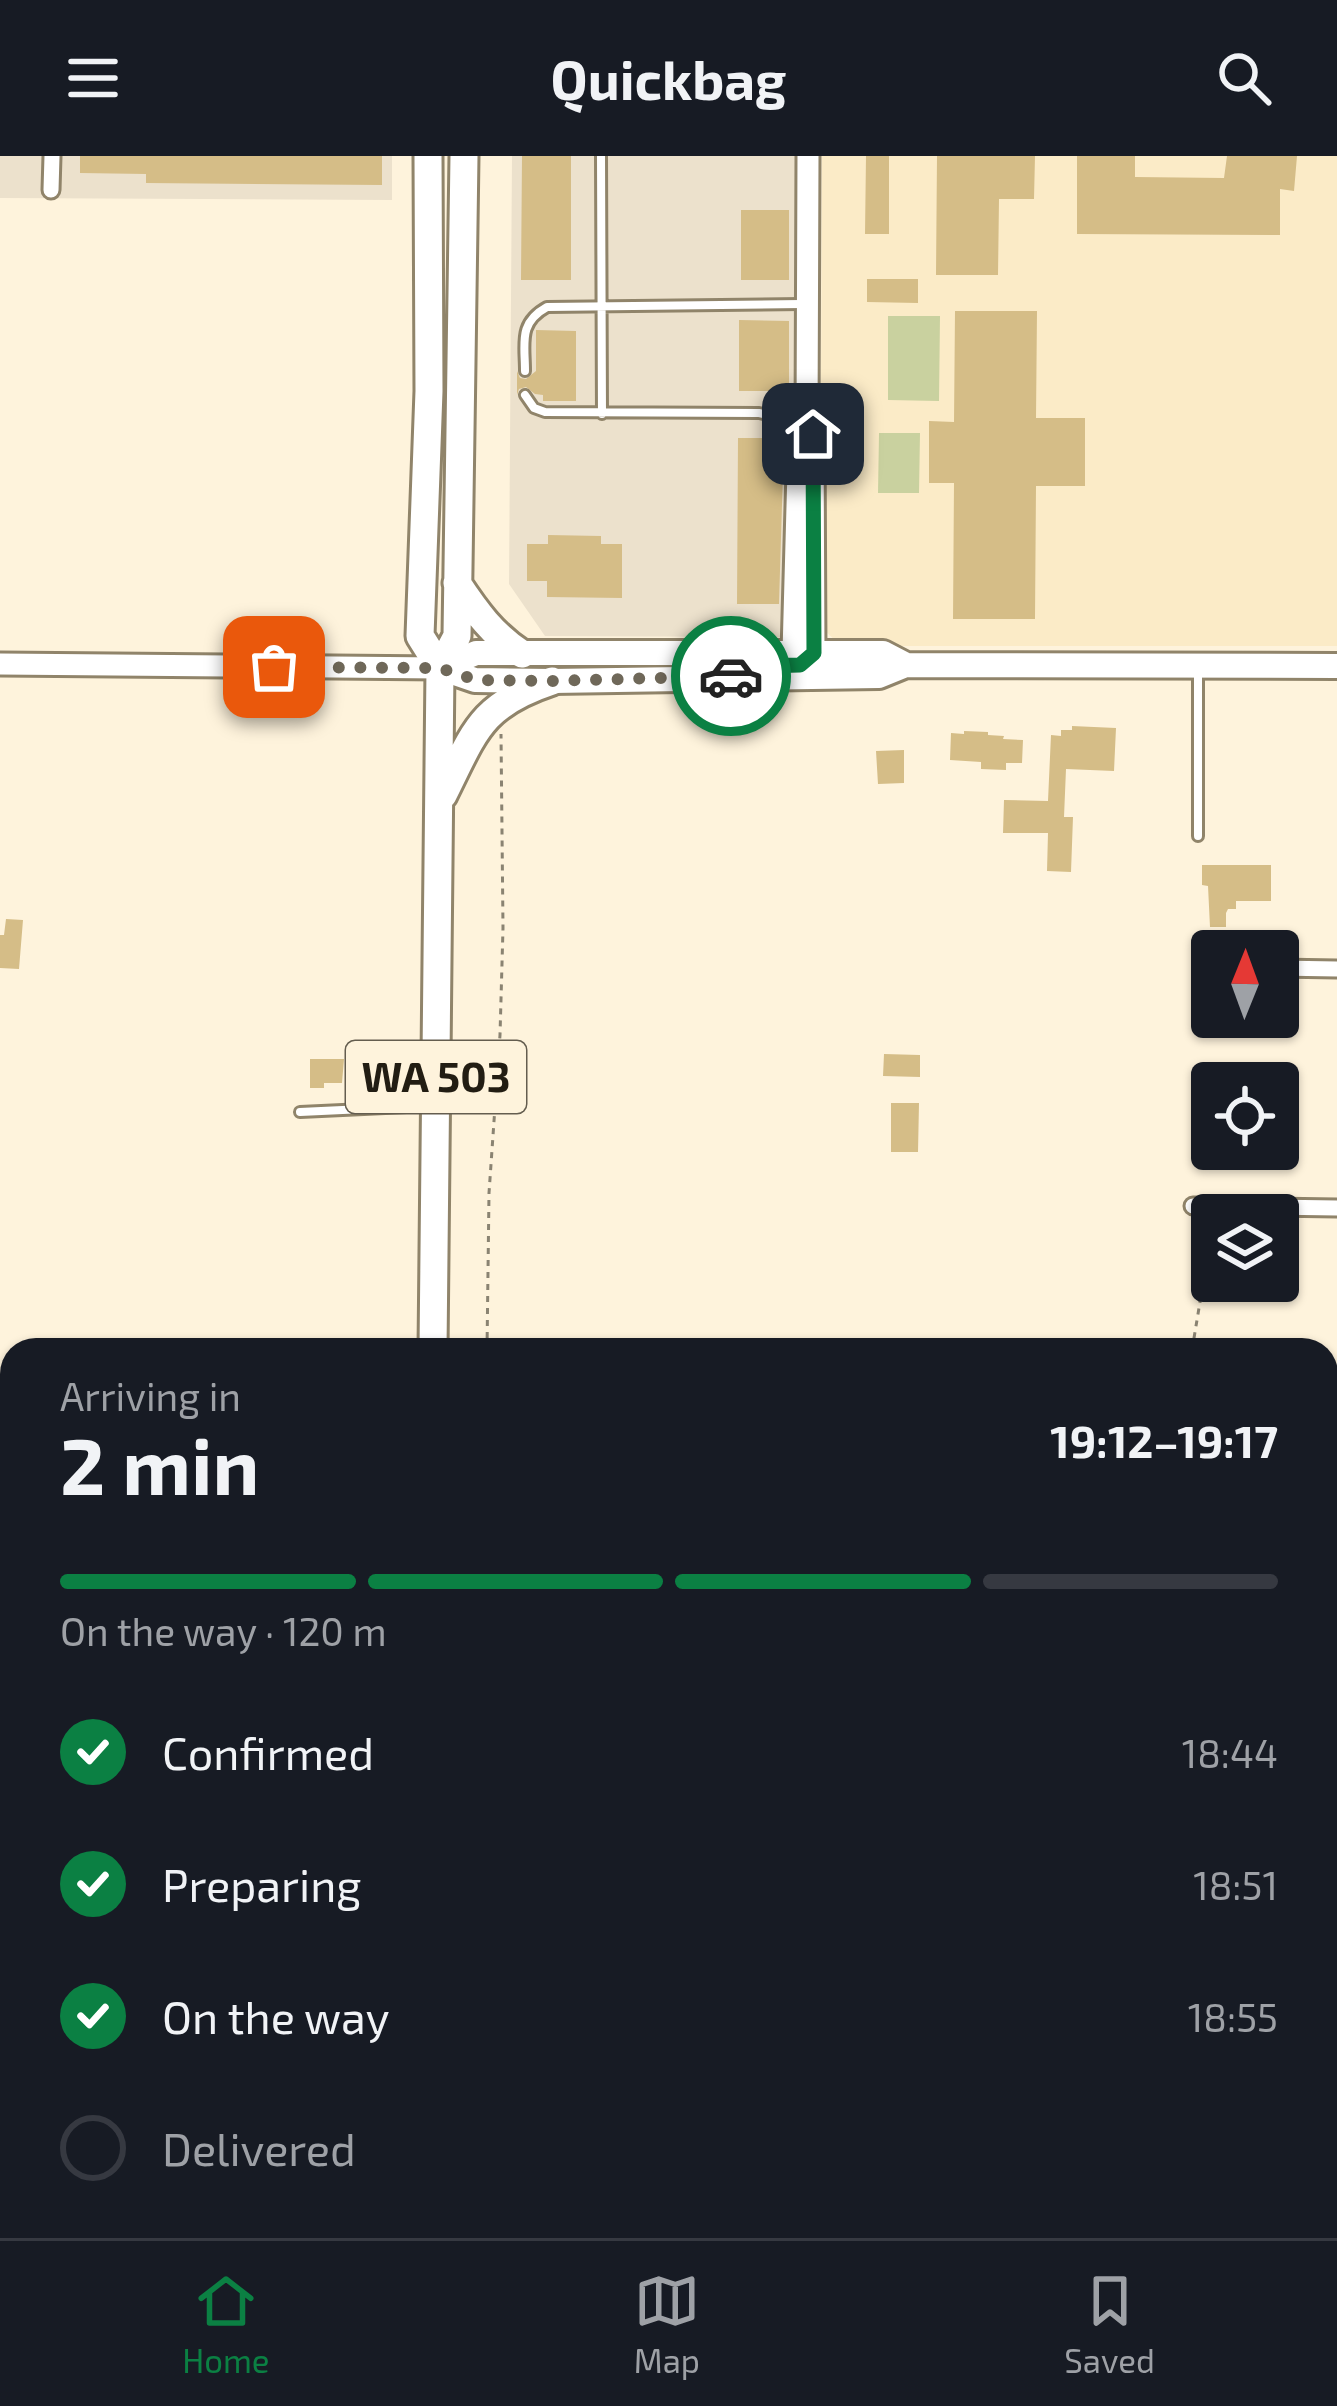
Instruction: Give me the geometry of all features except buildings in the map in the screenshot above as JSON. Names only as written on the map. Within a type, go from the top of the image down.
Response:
[{"type":"highway","name":"WA 503","points":[[428,156],[429,391],[420,636],[440,668]]},
{"type":"highway","name":"WA 503","points":[[433,1338],[440,668],[457,636],[464,156]]},
{"type":"highway","points":[[457,583],[481,620],[522,654]]},
{"type":"highway","points":[[439,804],[472,737],[495,708],[552,681]]},
{"type":"main road","points":[[440,668],[476,653],[883,653],[907,665]]},
{"type":"main road","points":[[725,678],[759,666],[800,665],[803,653]]},
{"type":"main road","points":[[440,668],[476,680],[552,681],[879,676],[907,665],[1337,666]]},
{"type":"street","points":[[51,190],[52,156]]},
{"type":"street","points":[[803,653],[813,434],[807,423],[808,156]]},
{"type":"street","points":[[0,664],[440,668]]},
{"type":"street","points":[[1299,968],[1337,969]]},
{"type":"street","points":[[1299,1207],[1337,1208]]},
{"type":"lane","points":[[601,156],[602,414]]},
{"type":"lane","points":[[525,371],[525,330],[547,308],[807,304]]},
{"type":"lane","points":[[525,394],[528,403],[545,412],[759,413],[807,423]]},
{"type":"lane","points":[[1198,666],[1198,836]]},
{"type":"lane","points":[[300,1112],[435,1106]]},
{"type":"path","points":[[487,1338],[489,1193],[503,928],[501,714],[495,708]]},
{"type":"path","points":[[1195,1338],[1200,1302]]},
{"type":"shaded area","points":[[0,156],[392,156],[392,200],[0,198]]},
{"type":"shaded area","points":[[512,156],[798,156],[797,402],[787,444],[785,637],[545,636],[509,584]]},
{"type":"shaded area","points":[[822,156],[1337,156],[1337,646],[841,646],[820,626]]},
{"type":"green space","points":[[888,316],[940,316],[939,401],[888,400]]},
{"type":"green space","points":[[879,433],[920,433],[919,493],[878,493]]},
{"type":"way so far","points":[[274,667],[440,668],[476,680],[731,676]]},
{"type":"route","points":[[731,676],[759,666],[800,665],[814,653],[813,434]]}]
